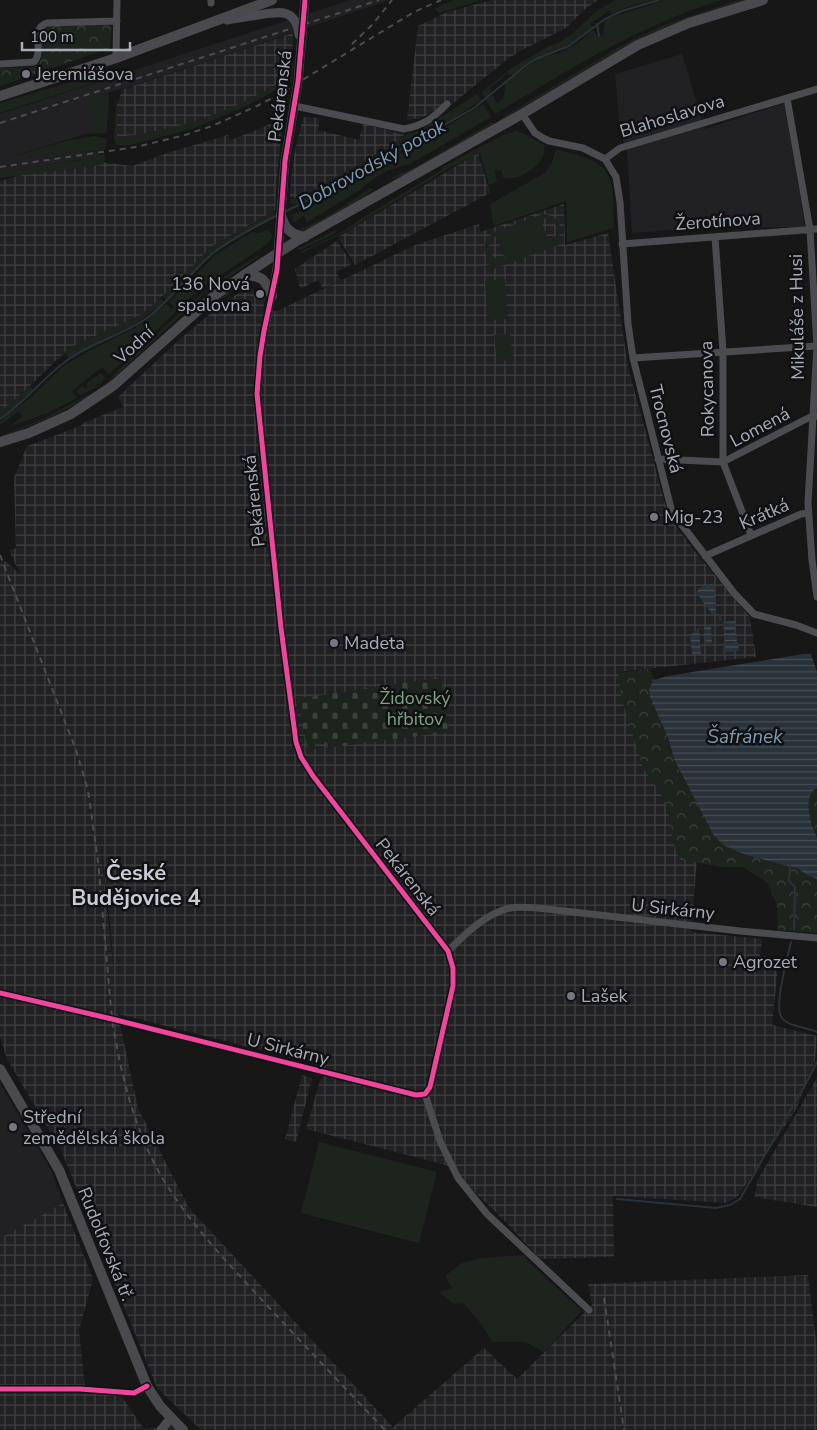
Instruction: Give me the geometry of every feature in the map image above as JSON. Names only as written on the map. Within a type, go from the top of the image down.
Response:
[{"type":"main road","points":[[0,96],[116,58],[272,0]]},
{"type":"main road","points":[[278,254],[638,45],[689,23],[763,0]]},
{"type":"main road","points":[[281,218],[286,228],[294,235],[306,237]]},
{"type":"main road","name":"Vodní","points":[[0,442],[29,433],[71,414],[114,385],[199,308],[244,275],[278,254]]},
{"type":"main road","points":[[244,275],[260,277],[268,286],[272,296]]},
{"type":"main road","name":"Rudolfovská tř.","points":[[0,1069],[59,1170],[147,1386],[160,1406],[183,1430]]},
{"type":"street","points":[[116,58],[117,0]]},
{"type":"street","name":"Pekárenská","points":[[305,0],[295,106],[286,161],[278,254],[260,356],[257,394],[281,628],[296,742],[301,757],[313,776],[448,951]]},
{"type":"street","points":[[213,22],[280,11],[286,13],[296,22],[300,47]]},
{"type":"street","points":[[0,64],[34,62],[39,54],[38,33],[42,24],[117,21]]},
{"type":"street","name":"Blahoslavova","points":[[522,114],[535,133],[543,138],[583,148],[605,159],[620,148],[817,89]]},
{"type":"street","name":"Mikuláše z Husi","points":[[787,98],[813,230],[817,346],[815,416],[808,513],[817,597]]},
{"type":"street","name":"Pekárenská","points":[[295,106],[404,129],[418,126],[432,118],[447,104]]},
{"type":"street","name":"Trocnovská","points":[[605,159],[616,177],[628,324],[633,358],[672,512],[734,594],[754,614],[796,624],[817,633]]},
{"type":"street","name":"Žerotínova","points":[[622,244],[813,230]]},
{"type":"street","name":"Rokycanova","points":[[715,236],[723,351],[723,462],[751,535]]},
{"type":"street","points":[[633,358],[817,346]]},
{"type":"street","name":"Lomená","points":[[658,458],[723,462],[815,416]]},
{"type":"street","name":"Krátká","points":[[705,556],[801,514],[808,513]]},
{"type":"street","name":"U Sirkárny","points":[[448,951],[472,928],[496,914],[511,908],[538,908],[817,938]]},
{"type":"street","points":[[448,951],[453,968],[453,986],[430,1087],[425,1094],[440,1141],[458,1178],[487,1214],[589,1310]]},
{"type":"street","name":"U Sirkárny","points":[[0,993],[416,1095],[425,1094]]},
{"type":"street","points":[[0,1389],[80,1389],[134,1394],[147,1386]]},
{"type":"street","points":[[161,1430],[171,1418]]},
{"type":"shaded area","points":[[350,0],[390,0],[129,87],[98,95],[102,129],[17,155],[98,151],[98,157],[0,172],[0,114]]},
{"type":"shaded area","points":[[492,0],[598,0],[585,9],[566,28],[520,51],[505,61],[451,105],[447,104],[421,118],[407,120],[418,26],[447,12]]},
{"type":"shaded area","points":[[293,33],[292,75],[269,89],[239,105],[194,124],[115,139],[116,107],[121,90]]},
{"type":"shaded area","points":[[682,54],[705,129],[785,103],[805,227],[710,227],[632,233],[627,152],[620,132],[615,74]]},
{"type":"shaded area","points":[[303,117],[320,118],[318,130],[359,140],[363,124],[404,134],[402,140],[300,198],[290,198],[294,155]]},
{"type":"shaded area","points":[[283,119],[275,210],[211,247],[158,301],[141,315],[69,348],[7,408],[0,412],[0,181],[48,168],[100,162],[132,166],[167,153],[228,135],[231,140]]},
{"type":"shaded area","points":[[478,153],[490,193],[355,265],[338,237]]},
{"type":"shaded area","points":[[564,204],[565,245],[608,233],[628,367],[668,515],[696,553],[750,617],[756,657],[618,672],[643,768],[660,792],[667,806],[675,847],[697,859],[691,932],[762,939],[760,956],[779,959],[772,1025],[817,1036],[815,1061],[797,1108],[738,1196],[727,1203],[613,1196],[614,1257],[540,1259],[505,1221],[446,1165],[306,1129],[320,1080],[330,1070],[308,1062],[118,1014],[138,1108],[189,1208],[393,1427],[484,1348],[517,1379],[592,1305],[588,1284],[808,1275],[817,1349],[817,1430],[201,1430],[157,1388],[61,1150],[7,1059],[0,1037],[0,562],[5,561],[20,574],[9,550],[16,548],[14,478],[27,446],[124,407],[118,397],[179,340],[223,303],[250,286],[257,296],[265,297],[263,310],[277,311],[415,245],[479,224],[480,232]],"holes":[[[97,811],[111,932],[114,972]]]},
{"type":"shaded area","points":[[337,241],[352,264],[336,272],[341,280],[323,288],[318,280],[300,289],[295,269]]},
{"type":"shaded area","points":[[302,1075],[312,1078],[296,1142],[285,1139]]},
{"type":"shaded area","points":[[817,1078],[817,1207],[755,1197],[757,1181]]},
{"type":"shaded area","name":"Střední zemědělská škola","points":[[0,1083],[51,1170],[63,1203],[0,1238]]},
{"type":"shaded area","points":[[63,1203],[93,1279],[79,1330],[85,1387],[120,1394],[144,1429],[173,1426],[177,1430],[0,1430],[0,1238]]},
{"type":"green space","points":[[453,0],[482,0],[439,13],[434,9]]},
{"type":"green space","points":[[616,0],[656,0],[630,6],[611,14],[610,10],[590,24],[593,28],[571,44],[535,59],[510,76],[508,73],[490,88],[491,92],[485,98],[482,92],[510,69],[547,47],[560,42],[572,34],[598,10]]},
{"type":"green space","points":[[663,0],[722,0],[692,10],[633,35],[577,65],[495,114],[486,100],[493,95],[497,104],[503,99],[506,82],[531,63],[560,53],[577,44],[593,30],[599,38],[603,34],[605,21]]},
{"type":"green space","points":[[738,0],[748,0],[692,17],[620,50],[498,120],[615,49],[640,36],[669,23]]},
{"type":"green space","points":[[106,24],[111,26],[112,29],[110,48],[0,86],[0,68],[33,67],[40,63],[42,30],[48,25]]},
{"type":"green space","points":[[292,61],[294,62],[292,82],[246,106],[192,129],[130,145],[116,145],[114,138],[117,98],[117,137],[163,130],[207,117],[271,88],[291,76]]},
{"type":"green space","points":[[94,75],[101,75],[106,79],[0,113],[0,103]]},
{"type":"green space","points":[[108,92],[107,131],[106,133],[88,134],[93,126],[93,105],[89,101],[83,101]]},
{"type":"green space","points":[[477,94],[481,100],[455,118],[310,199],[300,204],[291,204],[291,199],[296,199],[404,138],[406,134],[419,131]]},
{"type":"green space","points":[[483,104],[491,117],[410,164],[389,170],[373,179],[357,192],[307,222],[304,216],[296,221],[297,224],[292,220],[291,215],[310,208],[309,203],[430,137]]},
{"type":"green space","points":[[492,122],[494,124],[415,171],[391,178],[414,168]]},
{"type":"green space","points":[[516,131],[544,145],[542,158],[531,170],[524,174],[517,177],[503,178],[501,170],[495,171],[497,182],[489,185],[480,153],[451,167],[345,232],[297,255],[340,233],[440,171],[444,166],[503,135]]},
{"type":"green space","points":[[95,136],[107,139],[105,150],[15,157],[69,140]]},
{"type":"green space","points":[[556,150],[589,159],[599,165],[606,173],[611,182],[613,194],[614,228],[567,242],[566,201],[494,226],[490,204],[545,173],[552,162]]},
{"type":"green space","points":[[104,154],[105,159],[102,165],[0,178],[0,171],[81,160]]},
{"type":"green space","points":[[370,188],[374,189],[363,198],[304,232],[296,230],[323,218]]},
{"type":"green space","points":[[274,211],[274,215],[269,219],[212,254],[166,300],[163,296],[211,247]]},
{"type":"green space","points":[[543,214],[552,217],[558,222],[560,229],[559,238],[562,238],[564,243],[487,271],[485,266],[494,263],[487,256],[484,248],[487,239],[494,232]],"holes":[[[545,218],[552,220],[556,229],[556,235],[549,242],[541,220]],[[496,236],[505,259],[495,258],[490,253],[489,243]]]},
{"type":"green space","points":[[268,230],[272,235],[266,245],[200,289],[109,374],[102,367],[72,391],[77,398],[45,414],[10,426],[23,416],[18,412],[0,425],[0,421],[29,399],[62,367],[140,325],[166,304],[172,309],[174,307],[169,302],[215,255],[252,232],[258,233]]},
{"type":"green space","points":[[336,230],[336,233],[300,250],[297,249]]},
{"type":"green space","points":[[259,255],[203,295],[108,383],[114,374],[190,303],[231,272]]},
{"type":"green space","points":[[505,279],[508,319],[488,320],[485,281]]},
{"type":"green space","points":[[245,280],[248,280],[198,317],[114,392],[100,402],[59,425],[0,448],[0,446],[64,421],[200,313]]},
{"type":"green space","points":[[161,298],[164,302],[162,304],[132,327],[68,358],[66,354],[54,362],[69,348],[141,315]]},
{"type":"green space","points":[[510,334],[513,360],[497,361],[494,335]]},
{"type":"green space","points":[[101,373],[105,378],[100,385],[100,383],[96,384],[97,387],[80,395],[76,391],[82,386],[87,389],[87,383]]},
{"type":"green space","points":[[30,386],[33,390],[13,409],[0,418],[0,412]]},
{"type":"green space","points":[[95,392],[73,406],[50,417],[2,436],[37,421]]},
{"type":"green space","points":[[650,669],[654,680],[649,688],[650,697],[669,740],[674,759],[714,836],[725,846],[746,855],[799,869],[817,879],[817,933],[778,930],[777,906],[767,882],[742,867],[723,867],[680,860],[675,848],[667,806],[660,792],[643,768],[621,697],[618,673]]},
{"type":"green space","name":"Židovský hřbitov","points":[[442,677],[449,732],[327,748],[325,741],[315,743],[316,749],[308,751],[296,699]]},
{"type":"green space","points":[[817,788],[817,837],[810,818],[809,803],[812,792]]},
{"type":"green space","points":[[319,1142],[437,1172],[419,1243],[301,1213]]},
{"type":"green space","points":[[524,1255],[529,1262],[582,1311],[544,1352],[525,1342],[493,1342],[479,1321],[464,1304],[452,1303],[440,1292],[452,1288],[445,1276],[462,1263],[481,1258]]},
{"type":"water","points":[[705,584],[708,586],[712,584],[714,587],[716,612],[714,614],[712,614],[696,592]]},
{"type":"water","points":[[735,621],[736,630],[724,631],[723,622]]},
{"type":"water","points":[[711,626],[712,643],[706,644],[704,627]]},
{"type":"water","points":[[699,628],[701,654],[692,654],[690,635]]},
{"type":"water","points":[[736,632],[737,641],[725,642],[724,633]]},
{"type":"water","points":[[738,642],[739,651],[726,652],[725,643]]},
{"type":"water","name":"Šafránek","points":[[811,654],[817,672],[817,788],[810,795],[809,812],[817,838],[817,879],[799,869],[746,855],[725,846],[714,836],[674,759],[669,740],[650,697],[649,688],[654,680],[668,676]]},
{"type":"waterway","name":"Dobrovodský potok","points":[[284,212],[318,196],[474,108],[525,66],[536,59],[569,46],[605,19],[622,11],[659,0]]},
{"type":"waterway","points":[[597,24],[599,36]]},
{"type":"waterway","name":"Dobrovodský potok","points":[[0,419],[69,359],[147,318],[219,248],[278,215]]},
{"type":"waterway","points":[[724,646],[724,654]]},
{"type":"waterway","points":[[790,866],[789,881],[795,887],[794,929]]},
{"type":"waterway","points":[[791,942],[780,993],[780,1012],[785,1021],[817,1032]]},
{"type":"waterway","points":[[617,1199],[716,1208],[730,1205],[740,1199],[817,1062]]},
{"type":"railway","points":[[0,123],[379,0]]},
{"type":"railway","points":[[352,44],[373,24],[392,0]]},
{"type":"railway","points":[[0,167],[136,147],[212,126],[276,96],[414,12],[441,0]]},
{"type":"railway","points":[[0,555],[76,750],[88,790],[98,861],[112,1019],[125,1083],[146,1145],[155,1165],[176,1200],[211,1244],[385,1430]]},
{"type":"railway","points":[[604,1298],[624,1430]]},
{"type":"cycle path","points":[[0,993],[416,1095],[425,1094],[430,1087],[453,986],[453,968],[448,951],[313,776],[301,757],[296,742],[281,628],[257,394],[264,331],[277,270],[285,161],[298,82],[305,0]]},
{"type":"cycle path","points":[[0,1389],[80,1389],[134,1393],[147,1386]]},
{"type":"place","name":"Jeremiášova","points":[[26,74]]},
{"type":"place","name":"136 Nová spalovna","points":[[260,294]]},
{"type":"place","name":"Mig-23","points":[[654,517]]},
{"type":"place","name":"Madeta","points":[[334,643]]},
{"type":"place","name":"Agrozet","points":[[723,962]]},
{"type":"place","name":"Lašek","points":[[571,996]]},
{"type":"place","name":"Střední zemědělská škola","points":[[13,1127]]},
{"type":"district","name":"České Budějovice 4","points":[[136,886]]}]
